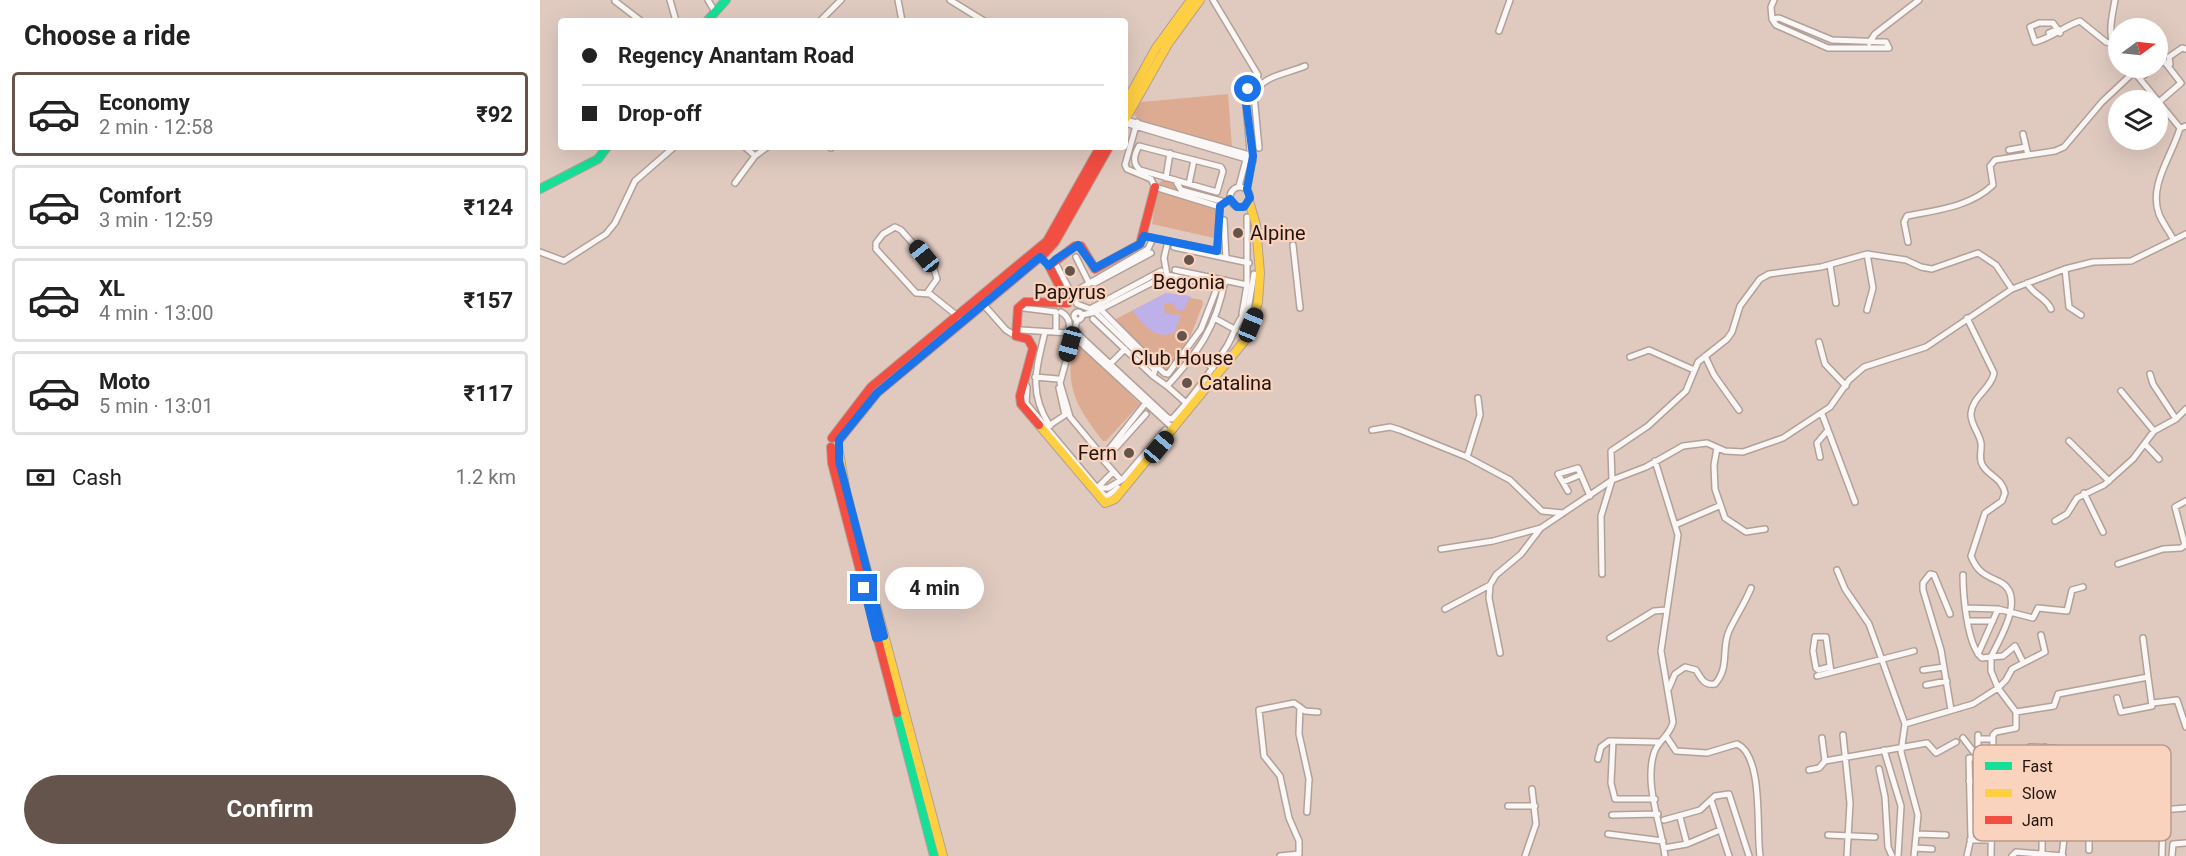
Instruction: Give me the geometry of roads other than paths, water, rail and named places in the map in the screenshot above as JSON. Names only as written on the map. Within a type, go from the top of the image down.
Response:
[{"type":"street","points":[[670,0],[675,18]]},
{"type":"street","points":[[708,0],[715,12]]},
{"type":"street","points":[[710,18],[726,0]]},
{"type":"street","points":[[823,18],[841,0]]},
{"type":"street","points":[[898,0],[901,18]]},
{"type":"street","points":[[950,0],[979,18]]},
{"type":"street","points":[[1128,99],[1156,48],[1191,0]]},
{"type":"street","points":[[1128,115],[1168,44],[1200,0]]},
{"type":"street","points":[[1213,0],[1260,80]]},
{"type":"street","points":[[1499,31],[1510,0]]},
{"type":"street","points":[[1865,49],[1875,34],[1919,0]]},
{"type":"street","points":[[2112,18],[2115,0]]},
{"type":"street","points":[[615,1],[637,18]]},
{"type":"street","points":[[1772,1],[1772,19],[1776,25],[1822,45],[1835,48],[1886,50],[1889,45],[1886,42],[1835,40],[1779,18],[1772,19]]},
{"type":"street","points":[[2059,31],[2053,23],[2030,27],[2035,42],[2059,31],[2080,21],[2108,43]]},
{"type":"street","points":[[2049,33],[2059,31]]},
{"type":"street","points":[[1822,45],[1825,37]]},
{"type":"street","points":[[1835,40],[1835,48]]},
{"type":"street","points":[[2186,49],[2182,48],[2168,60],[2186,84]]},
{"type":"street","points":[[1019,333],[1032,344],[1020,396],[1023,407],[1102,501],[1111,501],[1119,488],[1174,429],[1246,339],[1257,312],[1256,233],[1254,212],[1247,189],[1250,156],[1245,95],[1260,80],[1305,66]]},
{"type":"street","points":[[2168,66],[2181,83],[2168,94]]},
{"type":"street","points":[[1908,242],[1904,222],[1906,216],[1956,206],[1981,196],[1993,185],[1990,166],[1992,162],[2055,151],[2064,147],[2125,78]]},
{"type":"street","points":[[2140,78],[2150,90]]},
{"type":"street","points":[[1259,148],[1254,95],[1260,80]]},
{"type":"street","points":[[2168,111],[2183,127],[2164,167],[2157,192],[2158,212],[2173,239]]},
{"type":"street","points":[[1128,121],[1192,142],[1250,156]]},
{"type":"street","points":[[1078,316],[1068,303],[1053,266],[1056,259],[1078,245],[1095,268],[1140,244],[1144,236],[1155,187],[1151,179],[1125,167],[1136,125]]},
{"type":"street","points":[[2023,134],[2028,155]]},
{"type":"street","points":[[1141,146],[1170,153],[1221,167],[1223,171],[1216,193],[1140,170],[1135,165],[1134,158],[1141,146]]},
{"type":"street","points":[[2009,150],[2026,147]]},
{"type":"street","points":[[2018,149],[2020,156]]},
{"type":"street","points":[[540,189],[598,159],[605,150]]},
{"type":"street","points":[[540,252],[564,261],[606,234],[615,223],[635,181],[671,150]]},
{"type":"street","points":[[748,150],[754,156]]},
{"type":"street","points":[[735,183],[754,156],[763,150]]},
{"type":"street","points":[[960,318],[983,304],[1037,255],[1098,150]]},
{"type":"street","points":[[934,856],[843,493],[835,443],[871,387],[1055,242],[1107,150]]},
{"type":"street","points":[[1166,178],[1170,153]]},
{"type":"street","points":[[1144,236],[1217,251],[1225,203],[1232,191],[1239,186],[1250,156]]},
{"type":"street","points":[[1189,184],[1194,160]]},
{"type":"street","points":[[1175,180],[1181,190],[1225,203]]},
{"type":"street","points":[[1239,186],[1247,189]]},
{"type":"street","points":[[1155,187],[1240,207],[1249,201]]},
{"type":"street","points":[[983,304],[1006,330],[1019,333],[1056,332],[1073,335],[1110,364],[1169,419],[1174,418],[1213,368],[1236,330],[1242,314],[1249,263],[1247,217]]},
{"type":"street","points":[[1224,220],[1226,258]]},
{"type":"street","points":[[927,293],[937,279],[933,266],[901,230],[895,227],[889,228],[876,243],[876,249],[916,293],[927,293],[960,318]]},
{"type":"street","points":[[1256,233],[1270,231]]},
{"type":"street","points":[[1441,549],[1493,541],[1541,528],[1612,480],[1639,471],[1683,446],[1707,443],[1725,451],[1749,451],[1783,438],[1822,414],[1864,367],[1926,347],[2012,289],[2065,269],[2093,262],[2131,261],[2186,234]]},
{"type":"street","points":[[1071,294],[1148,249],[1153,238]]},
{"type":"street","points":[[1167,275],[1164,258],[1168,241]]},
{"type":"street","points":[[1293,245],[1300,308]]},
{"type":"street","points":[[1174,247],[1249,263]]},
{"type":"street","points":[[1090,283],[1095,283],[1151,253]]},
{"type":"street","points":[[1867,310],[1873,288],[1868,254]]},
{"type":"street","points":[[1602,574],[1601,516],[1612,480],[1613,447],[1648,426],[1686,391],[1694,370],[1705,356],[1732,332],[1740,306],[1760,279],[1769,274],[1830,265],[1868,254],[1906,260],[1932,269],[1964,256],[1981,254],[1996,265],[2012,289]]},
{"type":"street","points":[[1037,255],[1053,266],[1081,307],[1093,308],[1161,271]]},
{"type":"street","points":[[1076,257],[1090,283]]},
{"type":"street","points":[[1830,265],[1836,303]]},
{"type":"street","points":[[2065,269],[2069,307],[2081,315]]},
{"type":"street","points":[[1175,270],[1247,285]]},
{"type":"street","points":[[1242,314],[1248,310],[1255,274]]},
{"type":"street","points":[[1078,316],[1096,313],[1167,275],[1216,285],[1217,288],[1201,329],[1168,374],[1164,373],[1096,313]]},
{"type":"street","points":[[1167,386],[1195,355],[1216,319],[1225,280]]},
{"type":"street","points":[[2027,283],[2033,294],[2044,299],[2051,309]]},
{"type":"street","points":[[1019,333],[1018,308],[1022,303],[1068,303]]},
{"type":"street","points":[[1024,308],[1056,312],[1056,332]]},
{"type":"street","points":[[1061,312],[1069,320],[1073,335],[1174,429]]},
{"type":"street","points":[[1096,313],[1125,349],[1185,402]]},
{"type":"street","points":[[1096,313],[1155,370],[1153,376]]},
{"type":"street","points":[[1078,316],[1060,383],[1070,417],[1100,453],[1106,453],[1145,404]]},
{"type":"street","points":[[1967,318],[1994,373],[1992,381],[1974,404],[1971,414],[1981,446],[1980,459],[1988,472],[2000,480],[2005,493],[2002,501],[1985,513],[1971,556],[1979,572],[2006,587],[2012,611],[1991,657],[1991,671],[1998,687],[2016,712],[2016,728],[1996,732],[1993,745]]},
{"type":"street","points":[[1216,319],[1236,330]]},
{"type":"street","points":[[1045,332],[1035,377],[1038,405],[1048,426]]},
{"type":"street","points":[[1073,335],[1058,379],[1065,415],[1120,479]]},
{"type":"street","points":[[1819,342],[1825,364],[1846,386]]},
{"type":"street","points":[[1110,364],[1125,349]]},
{"type":"street","points":[[1630,357],[1649,350],[1694,370]]},
{"type":"street","points":[[1195,355],[1213,368]]},
{"type":"street","points":[[1705,356],[1714,375],[1739,410]]},
{"type":"street","points":[[2150,374],[2153,384],[2176,418]]},
{"type":"street","points":[[1035,377],[1058,379]]},
{"type":"street","points":[[1024,381],[1027,387],[1026,403],[1048,426],[1096,488],[1106,497],[1119,488]]},
{"type":"street","points":[[2121,391],[2154,432]]},
{"type":"street","points":[[1467,457],[1480,415],[1478,398]]},
{"type":"street","points":[[2055,520],[2067,514],[2077,498],[2109,481],[2154,432],[2186,409]]},
{"type":"street","points":[[1104,461],[1146,414]]},
{"type":"street","points":[[1822,414],[1855,502]]},
{"type":"street","points":[[1048,426],[1065,415]]},
{"type":"street","points":[[1372,430],[1390,427],[1467,457],[1516,484],[1542,511],[1565,513]]},
{"type":"street","points":[[1096,488],[1108,488],[1120,479],[1165,430]]},
{"type":"street","points":[[1820,457],[1817,443],[1828,430]]},
{"type":"street","points":[[2069,441],[2109,481]]},
{"type":"street","points":[[2145,444],[2159,459]]},
{"type":"street","points":[[1717,448],[1714,472],[1719,506],[1725,518],[1744,530],[1765,529]]},
{"type":"street","points":[[1655,461],[1675,525],[1677,544],[1661,651],[1674,717],[1671,730],[1659,742],[1651,769],[1665,856]]},
{"type":"street","points":[[1568,491],[1559,474],[1578,468],[1590,496]]},
{"type":"street","points":[[1096,488],[1113,472]]},
{"type":"street","points":[[1563,482],[1580,475]]},
{"type":"street","points":[[2084,493],[2103,532]]},
{"type":"street","points":[[2118,564],[2163,549],[2181,548],[2185,544],[2185,539],[2175,507],[2186,501]]},
{"type":"street","points":[[1675,525],[1719,506]]},
{"type":"street","points":[[1500,653],[1489,598],[1490,585],[1496,575],[1521,554],[1541,528]]},
{"type":"street","points":[[1837,570],[1845,589],[1869,624],[1905,724],[1901,752],[1917,808],[1914,856]]},
{"type":"street","points":[[1950,614],[1934,575],[1930,574],[1923,583],[1923,590],[1944,667],[1951,710]]},
{"type":"street","points":[[1963,575],[1965,608],[1978,654],[1983,658],[2003,656],[2015,646],[2023,663]]},
{"type":"street","points":[[1445,609],[1490,585]]},
{"type":"street","points":[[1668,690],[1675,674],[1685,667],[1696,670],[1703,681],[1710,685],[1715,684],[1722,677],[1726,661],[1728,633],[1751,588]]},
{"type":"street","points":[[1965,608],[2012,611],[2031,618],[2038,608],[2064,612],[2068,609],[2072,590],[2083,588]]},
{"type":"street","points":[[1978,654],[1998,609]]},
{"type":"street","points":[[1610,638],[1654,611],[1667,610]]},
{"type":"street","points":[[1968,621],[1993,621]]},
{"type":"street","points":[[1905,724],[1973,704],[2006,680],[2012,669],[2045,652],[2041,635]]},
{"type":"street","points":[[880,637],[943,856]]},
{"type":"street","points":[[1815,637],[1826,637],[1831,670],[1816,668],[1813,651],[1815,637]]},
{"type":"street","points":[[2143,638],[2153,703]]},
{"type":"street","points":[[1816,676],[1831,670],[1914,651]]},
{"type":"street","points":[[1923,670],[1944,667]]},
{"type":"street","points":[[2016,712],[2054,706],[2058,694],[2148,677]]},
{"type":"street","points":[[1926,684],[1947,681]]},
{"type":"street","points":[[2117,698],[2121,712],[2175,699],[2186,727]]},
{"type":"street","points":[[1280,856],[1299,854],[1300,845],[1289,818],[1280,776],[1264,756],[1259,710],[1294,703],[1305,711],[1318,712]]},
{"type":"street","points":[[1300,707],[1299,734],[1309,780],[1307,812]]},
{"type":"street","points":[[1843,735],[1850,803],[1847,856]]},
{"type":"street","points":[[1666,736],[1676,751],[1707,753],[1737,744],[1741,747],[1753,768],[1758,790],[1756,809],[1760,856]]},
{"type":"street","points":[[1809,770],[1820,768],[1825,761],[1822,738]]},
{"type":"street","points":[[1963,738],[1973,755]]},
{"type":"street","points":[[1978,740],[1993,739]]},
{"type":"street","points":[[1613,741],[1611,783],[1616,799],[1655,799]]},
{"type":"street","points":[[1598,759],[1601,747],[1607,742],[1659,742]]},
{"type":"street","points":[[1825,761],[1928,743],[1936,753],[1956,742]]},
{"type":"street","points":[[1884,750],[1901,806],[1898,856]]},
{"type":"street","points":[[1967,856],[1970,840],[1970,757],[1973,757]]},
{"type":"street","points":[[1879,769],[1885,797],[1888,847],[1892,856]]},
{"type":"street","points":[[1526,856],[1536,824],[1532,789]]},
{"type":"street","points":[[1664,820],[1700,810],[1718,795],[1729,794],[1749,856]]},
{"type":"street","points":[[1711,800],[1729,856]]},
{"type":"street","points":[[1508,806],[1535,806]]},
{"type":"street","points":[[2171,809],[2186,808]]},
{"type":"street","points":[[1612,815],[1658,814]]},
{"type":"street","points":[[1680,817],[1687,844]]},
{"type":"street","points":[[1608,834],[1663,845],[1687,844],[1720,830]]},
{"type":"street","points":[[1916,834],[1946,835]]},
{"type":"street","points":[[1828,835],[1848,838],[1875,837]]},
{"type":"street","points":[[2042,841],[2042,853]]},
{"type":"street","points":[[2012,856],[2016,852],[2063,856],[2064,841]]},
{"type":"street","points":[[2089,850],[2090,841]]},
{"type":"street","points":[[2172,856],[2173,844],[2186,843]]},
{"type":"street","points":[[1915,848],[1932,849]]},
{"type":"place","name":"Alpine","points":[[1238,233]]},
{"type":"place","name":"Begonia","points":[[1189,260]]},
{"type":"place","name":"Papyrus","points":[[1070,271]]},
{"type":"place","name":"Club House","points":[[1182,336]]},
{"type":"place","name":"Catalina","points":[[1187,383]]},
{"type":"place","name":"Fern","points":[[1129,453]]}]
